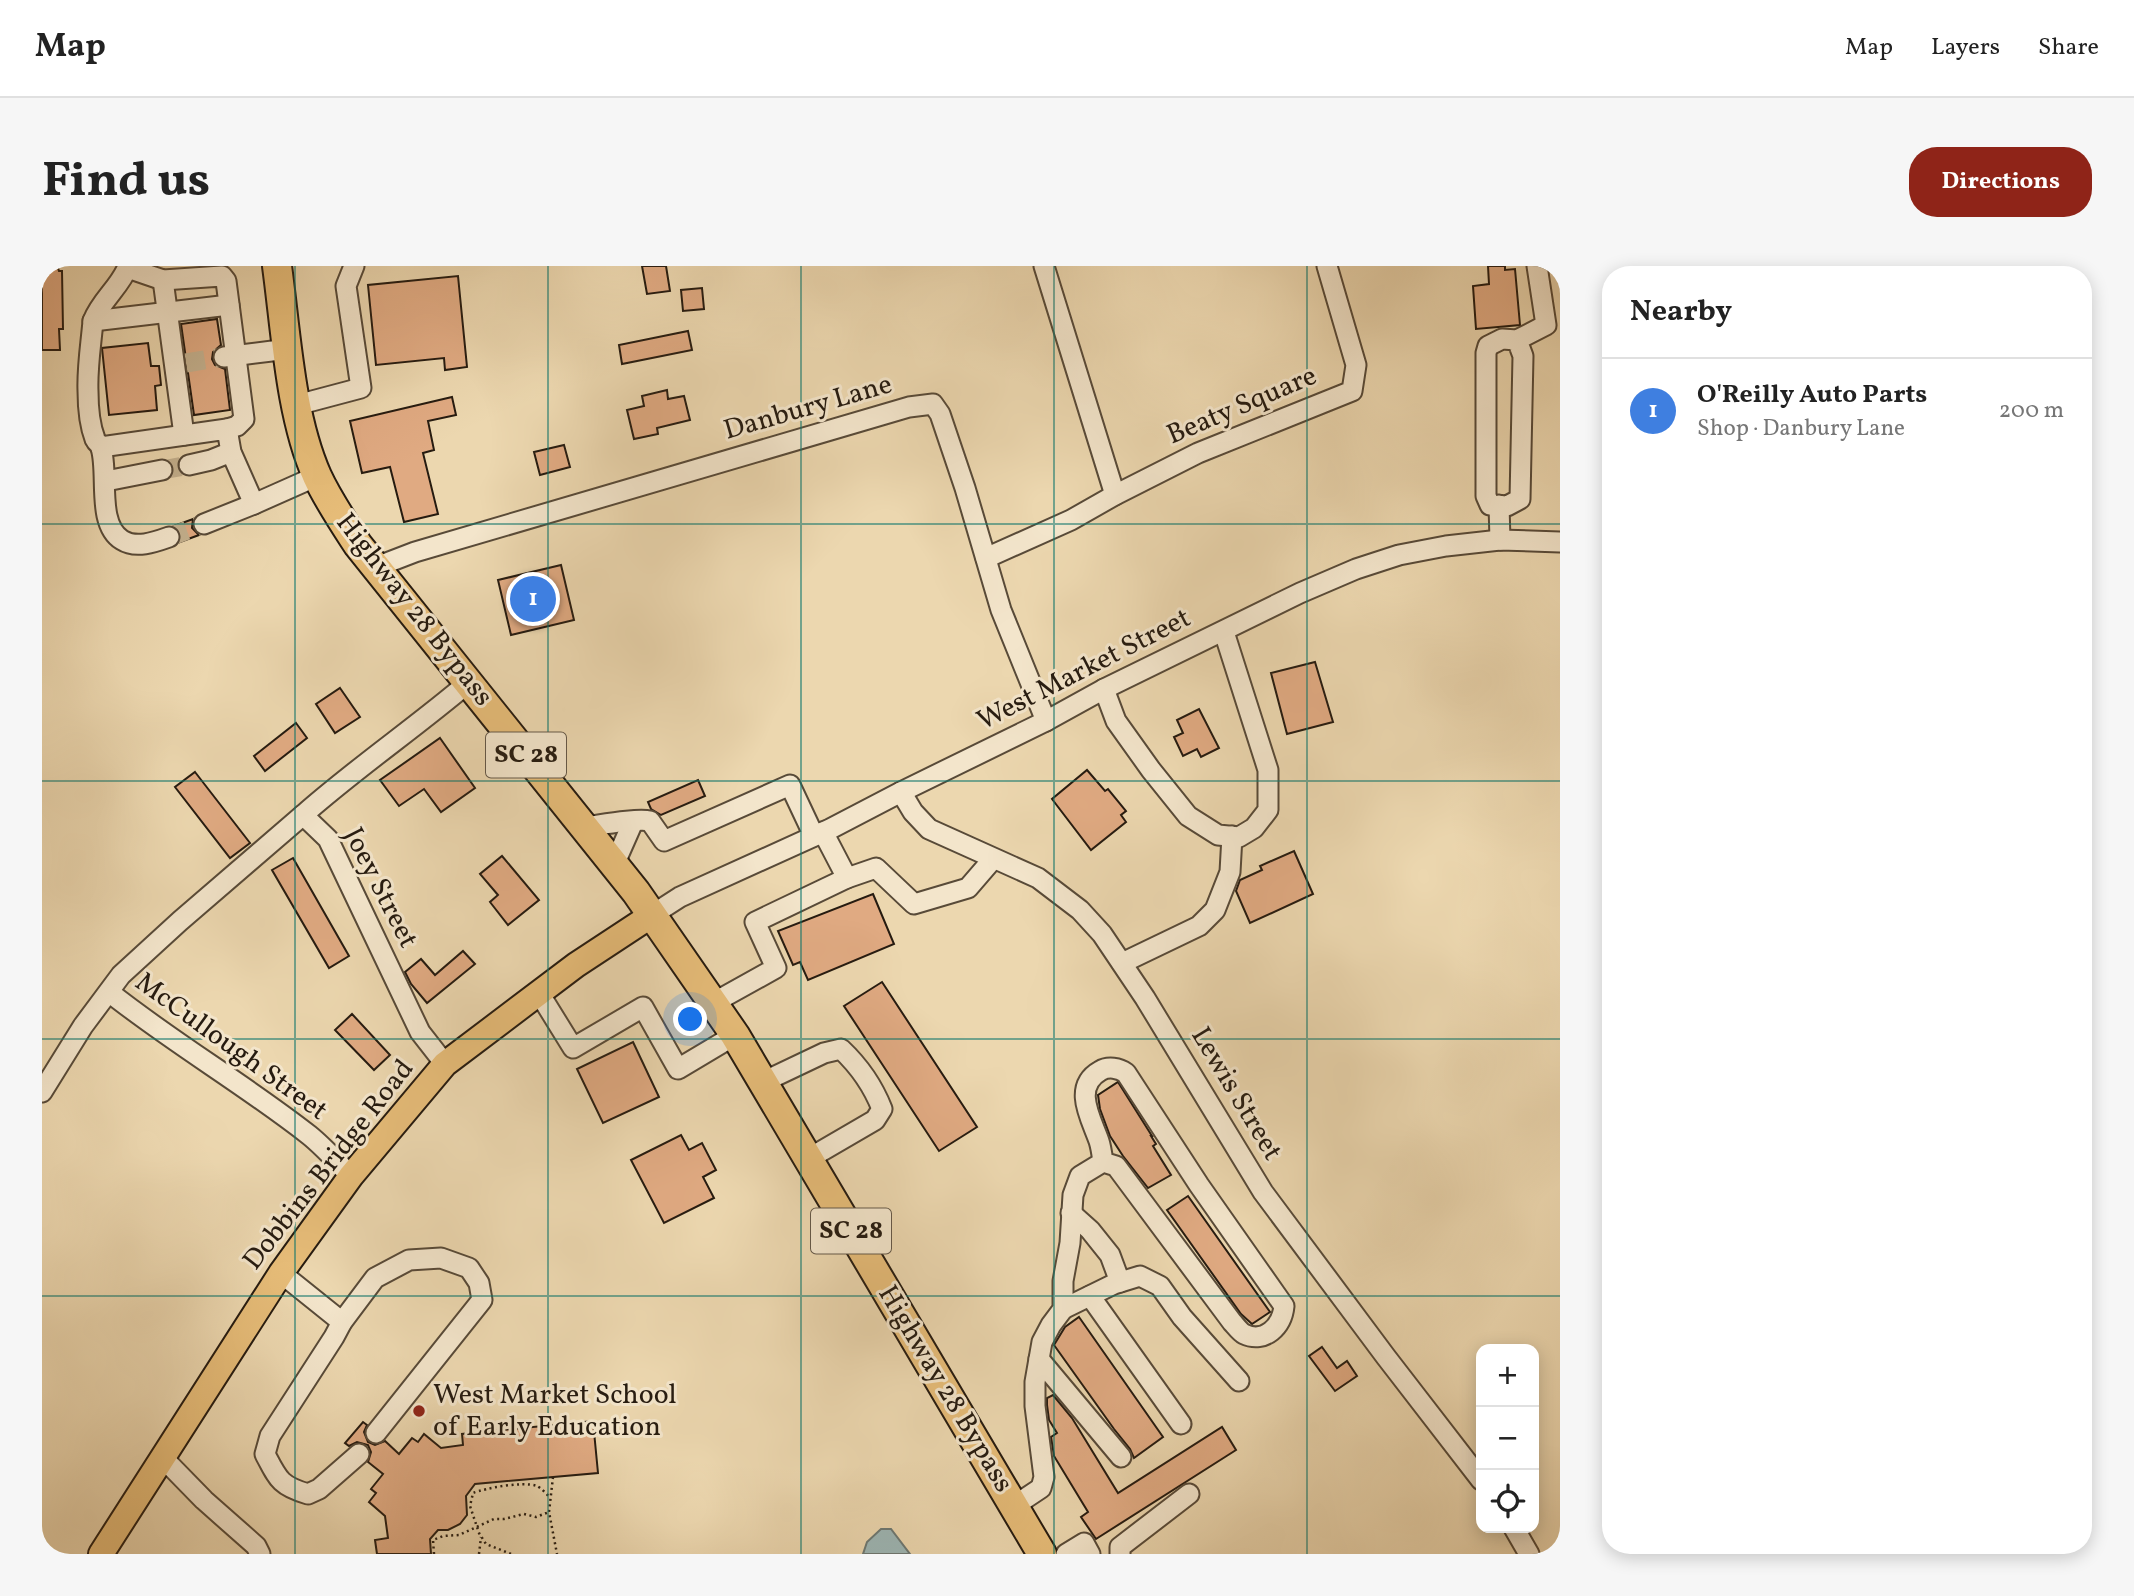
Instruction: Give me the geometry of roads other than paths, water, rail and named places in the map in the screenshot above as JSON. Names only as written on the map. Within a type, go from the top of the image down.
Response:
[{"type":"highway","name":"Highway 28 Bypass","points":[[277,266],[304,439],[317,476],[346,526],[614,865],[735,1035],[1042,1554]]},
{"type":"main road","name":"Dobbins Bridge Road","points":[[102,1554],[281,1273],[351,1175],[445,1064],[605,945],[652,915]]},
{"type":"street","points":[[297,405],[361,388],[346,286],[354,266]]},
{"type":"street","points":[[1044,266],[1115,495]]},
{"type":"street","name":"Beaty Square","points":[[986,558],[1071,520],[1198,453],[1352,391],[1356,365],[1326,266]]},
{"type":"street","points":[[1517,340],[1523,356],[1520,499],[1507,506],[1490,505],[1486,496],[1486,353],[1488,346],[1502,340],[1517,340],[1546,326],[1537,266]]},
{"type":"street","points":[[101,447],[227,429],[237,426],[244,419],[229,357],[229,305],[226,281],[222,276],[163,280],[128,267],[93,321],[88,392],[95,438],[101,447],[109,523],[114,533],[133,544],[169,537]]},
{"type":"street","points":[[163,280],[167,313],[180,363],[184,435]]},
{"type":"street","points":[[93,321],[229,305]]},
{"type":"street","points":[[229,357],[288,349]]},
{"type":"street","name":"Danbury Lane","points":[[376,567],[429,548],[895,411],[933,404],[940,414],[1001,610],[1046,721]]},
{"type":"street","points":[[227,429],[231,452],[254,505]]},
{"type":"street","points":[[189,465],[231,452]]},
{"type":"street","points":[[106,481],[162,470]]},
{"type":"street","points":[[204,524],[317,476]]},
{"type":"street","points":[[1499,505],[1500,540]]},
{"type":"street","name":"West Market Street","points":[[652,915],[680,897],[818,834],[1046,721],[1104,689],[1300,593],[1356,569],[1399,555],[1446,546],[1500,540],[1560,542]]},
{"type":"street","points":[[1104,689],[1116,721],[1188,816],[1218,835],[1239,837],[1254,828],[1268,810],[1268,770],[1224,632]]},
{"type":"street","name":"Joey Street","points":[[445,1064],[420,1032],[328,839],[303,815],[333,788],[423,721],[469,682]]},
{"type":"street","points":[[584,827],[642,819],[650,821],[664,841],[789,785],[847,878]]},
{"type":"street","name":"Lewis Street","points":[[901,792],[913,812],[929,829],[1038,878],[1080,910],[1102,934],[1145,998],[1263,1192],[1476,1474]]},
{"type":"street","points":[[42,1092],[83,1026],[121,975],[303,815]]},
{"type":"street","points":[[614,865],[633,822]]},
{"type":"street","points":[[1122,963],[1199,926],[1215,910],[1230,872],[1232,836]]},
{"type":"street","points":[[713,1003],[776,968],[755,922],[847,878],[876,868],[914,904],[968,888],[993,859]]},
{"type":"street","name":"McCullough Street","points":[[109,992],[151,1026],[310,1136],[351,1175]]},
{"type":"street","points":[[539,993],[573,1048],[643,1007],[678,1069],[735,1035]]},
{"type":"street","points":[[763,1082],[841,1049],[855,1062],[876,1095],[882,1109],[875,1120],[808,1159]]},
{"type":"street","points":[[1063,1309],[1063,1282],[1070,1243],[1073,1195],[1080,1176],[1103,1162],[1116,1166],[1232,1322],[1244,1334],[1257,1336],[1271,1333],[1281,1322],[1284,1306],[1199,1185],[1126,1073],[1119,1069],[1103,1069],[1089,1079],[1084,1092],[1103,1162]]},
{"type":"street","points":[[1071,1213],[1090,1230],[1110,1255],[1120,1282]]},
{"type":"street","points":[[359,1454],[320,1489],[308,1494],[287,1488],[265,1454],[271,1436],[342,1322],[375,1278],[410,1260],[441,1258],[469,1268],[479,1283],[482,1300],[376,1433]]},
{"type":"street","points":[[281,1273],[342,1322]]},
{"type":"street","points":[[1014,1506],[1041,1488],[1044,1477],[1035,1406],[1035,1382],[1042,1342],[1063,1309],[1120,1282],[1140,1276],[1160,1286],[1182,1317],[1238,1381]]},
{"type":"street","points":[[1090,1296],[1181,1424]]},
{"type":"street","points":[[1040,1359],[1121,1457]]},
{"type":"street","points":[[162,1457],[204,1500],[256,1546],[260,1554]]},
{"type":"street","points":[[1120,1554],[1119,1547],[1188,1494]]},
{"type":"street","points":[[1517,1533],[1528,1554]]},
{"type":"street","points":[[1066,1554],[1084,1543],[1090,1554]]},
{"type":"water","points":[[881,1529],[891,1529],[910,1554],[863,1554],[867,1542]]},
{"type":"tunnel","points":[[186,363],[223,357]]},
{"type":"tunnel","points":[[162,470],[189,465]]},
{"type":"tunnel","points":[[169,537],[204,524]]},
{"type":"place","name":"O'Reilly Auto Parts","points":[[533,599]]},
{"type":"place","name":"West Market School of Early Education","points":[[419,1411]]}]
